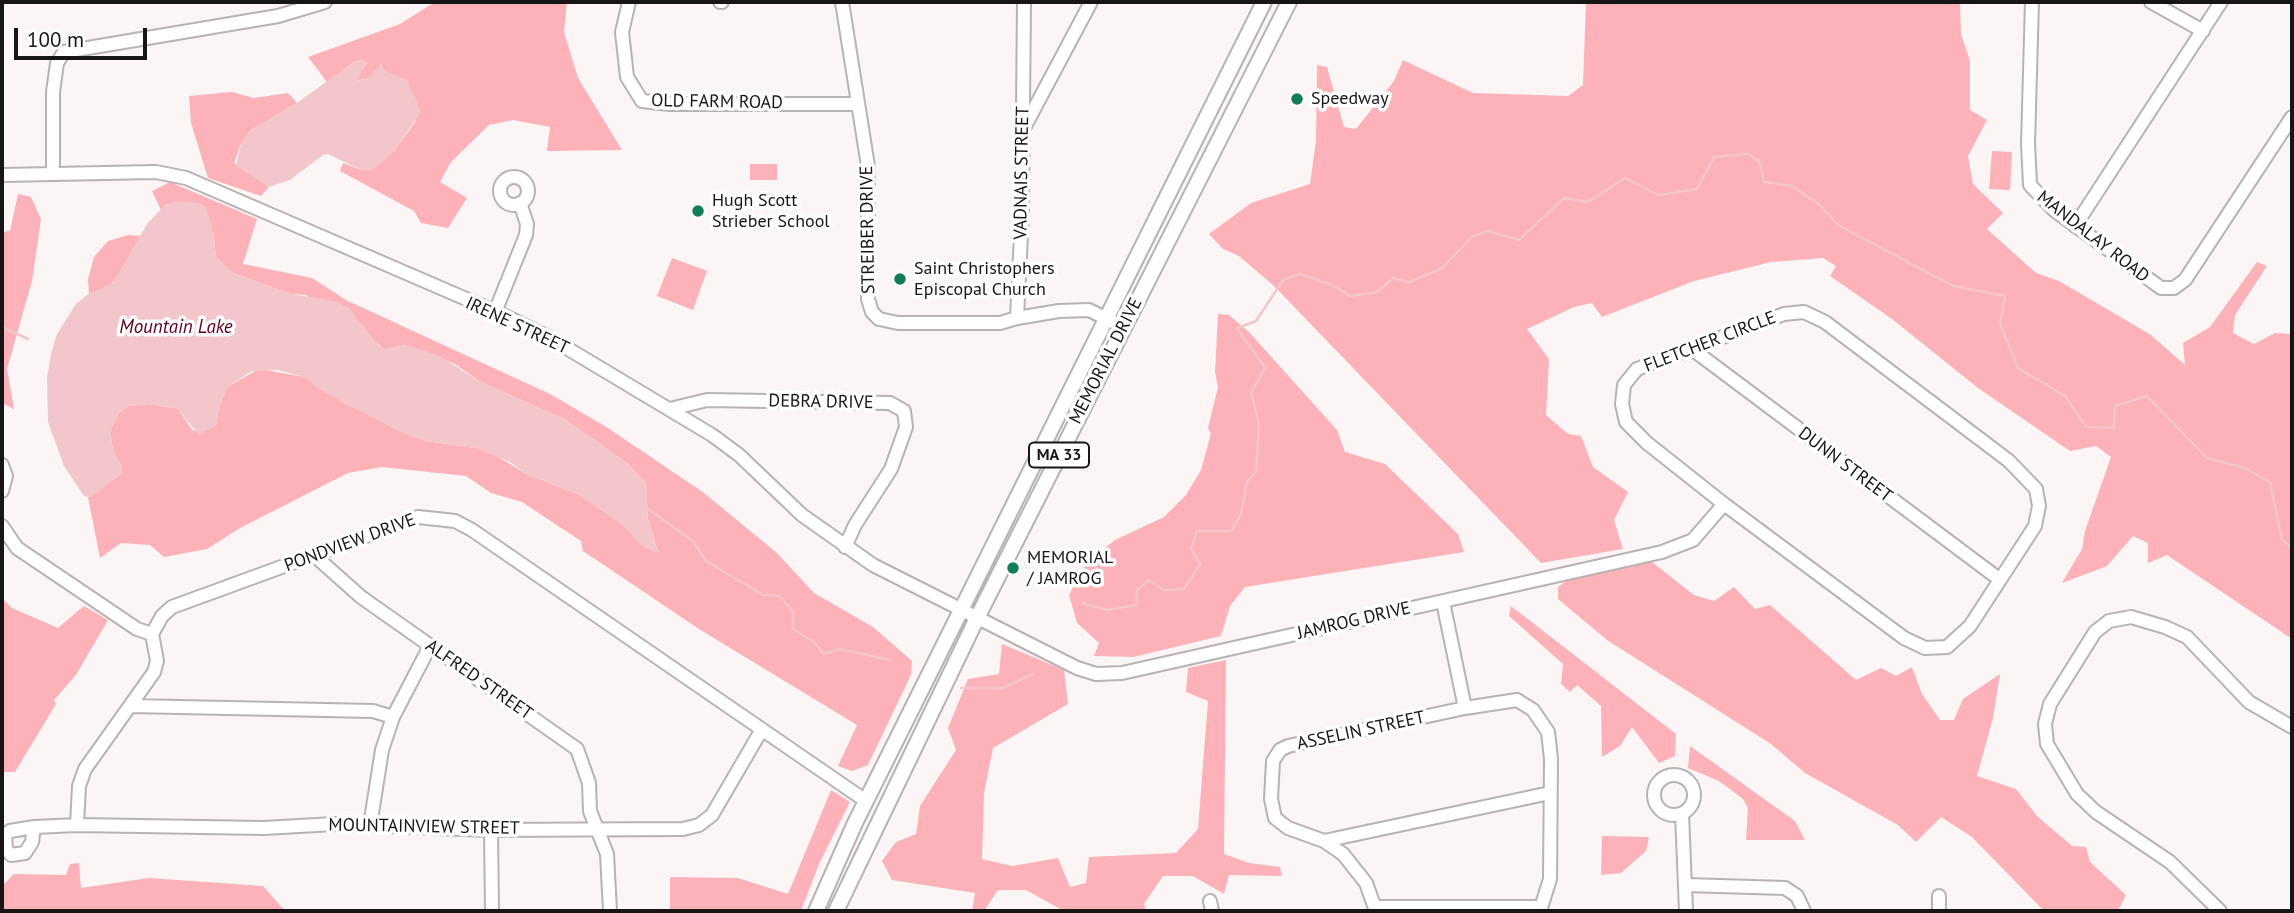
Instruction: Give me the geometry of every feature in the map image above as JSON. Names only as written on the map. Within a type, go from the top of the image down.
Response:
[{"type":"main road","name":"MEMORIAL DRIVE","points":[[816,911],[866,801],[1264,2]]},
{"type":"main road","name":"MEMORIAL DRIVE","points":[[836,911],[978,616],[1289,2]]},
{"type":"street","points":[[53,173],[53,92],[57,63],[65,52],[278,16],[325,2]]},
{"type":"street","name":"OLD FARM ROAD","points":[[629,2],[622,32],[627,77],[642,101],[670,104],[856,104]]},
{"type":"street","name":"STREIBER DRIVE","points":[[842,2],[867,166],[868,299],[872,312],[879,319],[898,323],[1000,323],[1017,318]]},
{"type":"street","name":"VADNAIS STREET","points":[[1017,318],[1024,2]]},
{"type":"street","points":[[1023,129],[1091,2]]},
{"type":"street","name":"MANDALAY ROAD","points":[[2032,2],[2030,185],[2035,194],[2075,226],[2154,284],[2165,289],[2176,287],[2193,269],[2292,117]]},
{"type":"street","points":[[2151,2],[2203,31]]},
{"type":"street","points":[[2075,226],[2221,2]]},
{"type":"street","name":"IRENE STREET","points":[[2,175],[156,172],[186,178],[495,312],[550,338],[670,409],[739,455],[802,515],[873,565],[978,616]]},
{"type":"street","points":[[495,312],[526,235],[527,224],[520,203]]},
{"type":"street","points":[[1017,318],[1059,311],[1089,310],[1123,327]]},
{"type":"street","name":"FLETCHER CIRCLE","points":[[1793,312],[1809,313],[1825,322],[2009,461],[2032,483],[2039,500],[2037,522],[1979,612],[1955,642],[1942,649],[1919,646],[1724,504],[1634,431],[1623,413],[1624,385],[1633,372],[1692,349],[1793,312]]},
{"type":"street","name":"DUNN STREET","points":[[1692,349],[1999,579]]},
{"type":"street","name":"DEBRA DRIVE","points":[[670,409],[707,400],[890,403],[904,411],[906,427],[891,469],[855,525],[845,547]]},
{"type":"street","points":[[2,466],[6,476],[2,491]]},
{"type":"street","name":"JAMROG DRIVE","points":[[978,616],[1077,668],[1109,675],[1680,547],[1698,536],[1724,504]]},
{"type":"street","name":"PONDVIEW DRIVE","points":[[152,634],[155,625],[172,607],[418,517],[455,521],[866,801]]},
{"type":"street","points":[[2,526],[17,548],[137,629],[152,634],[158,661],[154,673],[85,769],[79,786],[78,825]]},
{"type":"street","name":"ALFRED STREET","points":[[315,556],[360,597],[577,749],[589,783],[590,811],[600,830],[607,854],[610,911]]},
{"type":"street","points":[[1375,909],[1540,909],[1550,879],[1550,741],[1544,723],[1533,710],[1513,699],[1465,708],[1443,601]]},
{"type":"street","points":[[2220,911],[2170,862],[2096,812],[2077,794],[2048,744],[2045,724],[2050,705],[2095,632],[2109,621],[2131,617],[2186,637],[2249,702],[2292,727]]},
{"type":"street","points":[[370,826],[382,750],[393,717],[430,646]]},
{"type":"street","points":[[131,706],[373,710],[393,717]]},
{"type":"street","name":"ASSELIN STREET","points":[[1375,909],[1361,874],[1343,854],[1324,841],[1288,828],[1275,818],[1271,799],[1275,757],[1280,750],[1465,708]]},
{"type":"street","name":"MOUNTAINVIEW STREET","points":[[34,827],[370,826],[491,830],[684,830],[699,825],[712,815],[725,798],[761,730]]},
{"type":"street","points":[[1324,841],[1550,793]]},
{"type":"street","points":[[1682,814],[1686,911]]},
{"type":"street","points":[[491,830],[492,911]]},
{"type":"street","points":[[1686,885],[1785,888],[1797,896],[1804,911]]},
{"type":"street","points":[[1938,911],[1939,896]]},
{"type":"shaded area","points":[[435,2],[567,2],[564,32],[578,78],[622,150],[547,151],[550,127],[513,120],[489,125],[451,162],[440,182],[467,198],[448,228],[421,223],[414,211],[340,171],[343,163],[361,170],[373,169],[395,150],[416,121],[370,78],[355,81],[355,61],[327,82],[308,57],[400,24]]},
{"type":"shaded area","points":[[1586,2],[1960,2],[1961,34],[1970,61],[1970,110],[1987,120],[1968,156],[1973,184],[2003,213],[1987,229],[2036,273],[2059,281],[2151,335],[2185,365],[2183,343],[2210,327],[2257,262],[2267,266],[2235,315],[2233,333],[2254,344],[2275,333],[2292,334],[2292,639],[2167,555],[2148,563],[2148,543],[2133,536],[2107,566],[2062,583],[2082,549],[2085,531],[2111,457],[2096,446],[2070,451],[1978,388],[1892,319],[1830,276],[1836,266],[1823,258],[1771,262],[1694,281],[1602,317],[1592,303],[1574,307],[1527,329],[1549,359],[1546,415],[1568,434],[1581,436],[1593,467],[1628,492],[1614,520],[1623,549],[1541,563],[1274,286],[1239,256],[1223,249],[1209,234],[1251,203],[1310,184],[1316,141],[1317,65],[1327,67],[1344,127],[1356,129],[1394,81],[1403,60],[1473,93],[1568,96],[1583,85]]},
{"type":"shaded area","points":[[232,92],[254,98],[288,93],[297,103],[251,130],[241,144],[234,163],[269,187],[261,196],[208,178],[191,123],[189,96]]},
{"type":"shaded area","points":[[1992,151],[2012,152],[2010,190],[1989,189]]},
{"type":"shaded area","points":[[750,164],[777,164],[777,180],[750,180]]},
{"type":"shaded area","points":[[170,182],[257,219],[243,264],[312,278],[346,300],[552,395],[608,428],[704,493],[777,553],[814,593],[873,627],[912,661],[911,675],[868,765],[852,771],[838,766],[857,725],[699,629],[583,551],[581,541],[522,502],[491,493],[466,476],[382,467],[348,473],[240,528],[207,549],[164,557],[150,545],[121,543],[100,558],[88,497],[122,467],[113,451],[110,430],[119,413],[128,406],[148,404],[178,409],[193,431],[216,426],[219,407],[227,387],[259,369],[305,377],[346,404],[426,441],[476,448],[497,456],[528,475],[580,495],[622,524],[644,547],[658,552],[648,520],[646,483],[627,463],[566,420],[479,381],[455,364],[405,345],[385,349],[306,295],[291,294],[233,273],[216,257],[213,230],[166,204],[161,210],[152,191]]},
{"type":"shaded area","points":[[18,194],[31,197],[41,219],[32,281],[7,369],[14,409],[2,403],[2,232],[10,231]]},
{"type":"shaded area","points":[[128,235],[141,236],[121,274],[107,288],[89,294],[88,279],[94,257],[108,241]]},
{"type":"shaded area","points":[[672,258],[707,271],[693,310],[657,296]]},
{"type":"shaded area","points":[[1218,314],[1229,315],[1249,332],[1337,430],[1345,452],[1385,464],[1458,534],[1464,552],[1245,587],[1230,606],[1221,636],[1133,657],[1094,656],[1099,643],[1077,623],[1069,595],[1087,562],[1115,540],[1164,517],[1186,495],[1201,470],[1211,434],[1208,428],[1218,387],[1215,372]]},
{"type":"shaded area","points":[[1652,562],[1694,595],[1714,601],[1734,587],[1755,609],[1770,605],[1856,680],[1881,668],[1896,676],[1912,667],[1922,694],[1940,720],[1954,720],[1963,699],[2000,674],[1993,718],[1977,776],[2016,789],[2037,816],[2072,846],[2086,847],[2090,862],[2126,895],[2118,911],[2044,911],[1972,837],[1941,817],[1916,842],[1898,825],[1805,773],[1771,744],[1607,640],[1558,599],[1558,587],[1566,581]]},
{"type":"shaded area","points":[[2,598],[12,608],[58,628],[84,606],[108,620],[76,675],[54,700],[56,704],[15,772],[2,772]]},
{"type":"shaded area","points":[[1511,606],[1676,734],[1675,756],[1659,763],[1632,727],[1620,746],[1602,757],[1601,706],[1577,685],[1570,692],[1561,684],[1563,664],[1509,616]]},
{"type":"shaded area","points":[[1002,644],[1064,670],[1068,704],[993,748],[984,793],[982,859],[1012,866],[1058,858],[1070,887],[1086,883],[1089,857],[1176,853],[1198,829],[1208,701],[1186,692],[1188,668],[1226,660],[1224,854],[1249,863],[1280,867],[1282,876],[1229,875],[1224,894],[1193,876],[1163,876],[1144,904],[1146,911],[1064,911],[1026,890],[998,890],[984,911],[972,911],[975,893],[892,880],[882,861],[896,842],[916,834],[920,806],[956,750],[948,728],[968,679],[999,674]]},
{"type":"shaded area","points":[[1690,746],[1795,821],[1805,840],[1746,840],[1748,808],[1743,799],[1719,781],[1688,768]]},
{"type":"shaded area","points":[[831,790],[850,802],[819,864],[801,911],[670,911],[670,877],[738,878],[788,894]]},
{"type":"shaded area","points":[[1602,836],[1649,837],[1646,851],[1621,873],[1601,875]]},
{"type":"shaded area","points":[[79,863],[81,888],[149,878],[263,886],[285,911],[2,911],[2,886],[14,874],[66,875],[70,864]]},
{"type":"water","points":[[363,60],[368,63],[356,81],[369,78],[381,63],[385,71],[407,80],[421,112],[395,150],[373,169],[361,170],[328,154],[290,180],[269,187],[236,166],[241,144],[251,130],[297,103],[355,61]]},
{"type":"water","name":"Mountain Lake","points":[[181,201],[199,203],[206,207],[213,230],[216,257],[233,273],[291,294],[335,301],[349,308],[378,345],[386,349],[405,345],[438,355],[479,381],[566,420],[627,463],[646,483],[648,520],[658,553],[644,547],[622,524],[580,495],[528,475],[510,462],[476,448],[426,441],[402,433],[319,389],[305,377],[278,370],[252,371],[227,387],[219,407],[216,426],[199,435],[178,409],[148,404],[128,406],[119,413],[110,430],[113,451],[122,467],[122,474],[91,497],[84,496],[64,466],[48,422],[47,378],[57,334],[76,304],[87,295],[113,283],[147,224],[166,204]]},
{"type":"waterway","points":[[1082,603],[1107,610],[1136,605],[1137,590],[1149,580],[1164,590],[1184,589],[1200,564],[1191,548],[1197,531],[1231,531],[1241,515],[1247,482],[1256,472],[1259,423],[1251,393],[1265,368],[1237,328],[1256,321],[1283,280],[1300,274],[1332,285],[1351,296],[1377,292],[1393,278],[1410,282],[1442,268],[1473,236],[1488,231],[1519,240],[1564,198],[1588,202],[1625,178],[1658,195],[1697,189],[1714,157],[1748,154],[1760,162],[1764,182],[1792,186],[1821,206],[1838,225],[1953,286],[2005,296],[2000,324],[2018,368],[2065,396],[2086,427],[2114,428],[2115,406],[2147,396],[2207,458],[2245,468],[2270,482],[2282,540],[2292,548]]},
{"type":"waterway","points":[[2,327],[28,339]]},
{"type":"waterway","points":[[647,508],[694,542],[706,561],[763,595],[780,596],[793,612],[793,629],[814,642],[824,654],[839,649],[891,660]]},
{"type":"waterway","points":[[961,688],[1003,688],[1033,674]]},
{"type":"place","name":"Speedway","points":[[1297,99]]},
{"type":"place","name":"Hugh Scott Strieber School","points":[[698,211]]},
{"type":"place","name":"Saint Christophers Episcopal Church","points":[[900,279]]},
{"type":"place","name":"MEMORIAL / JAMROG","points":[[1013,568]]}]
